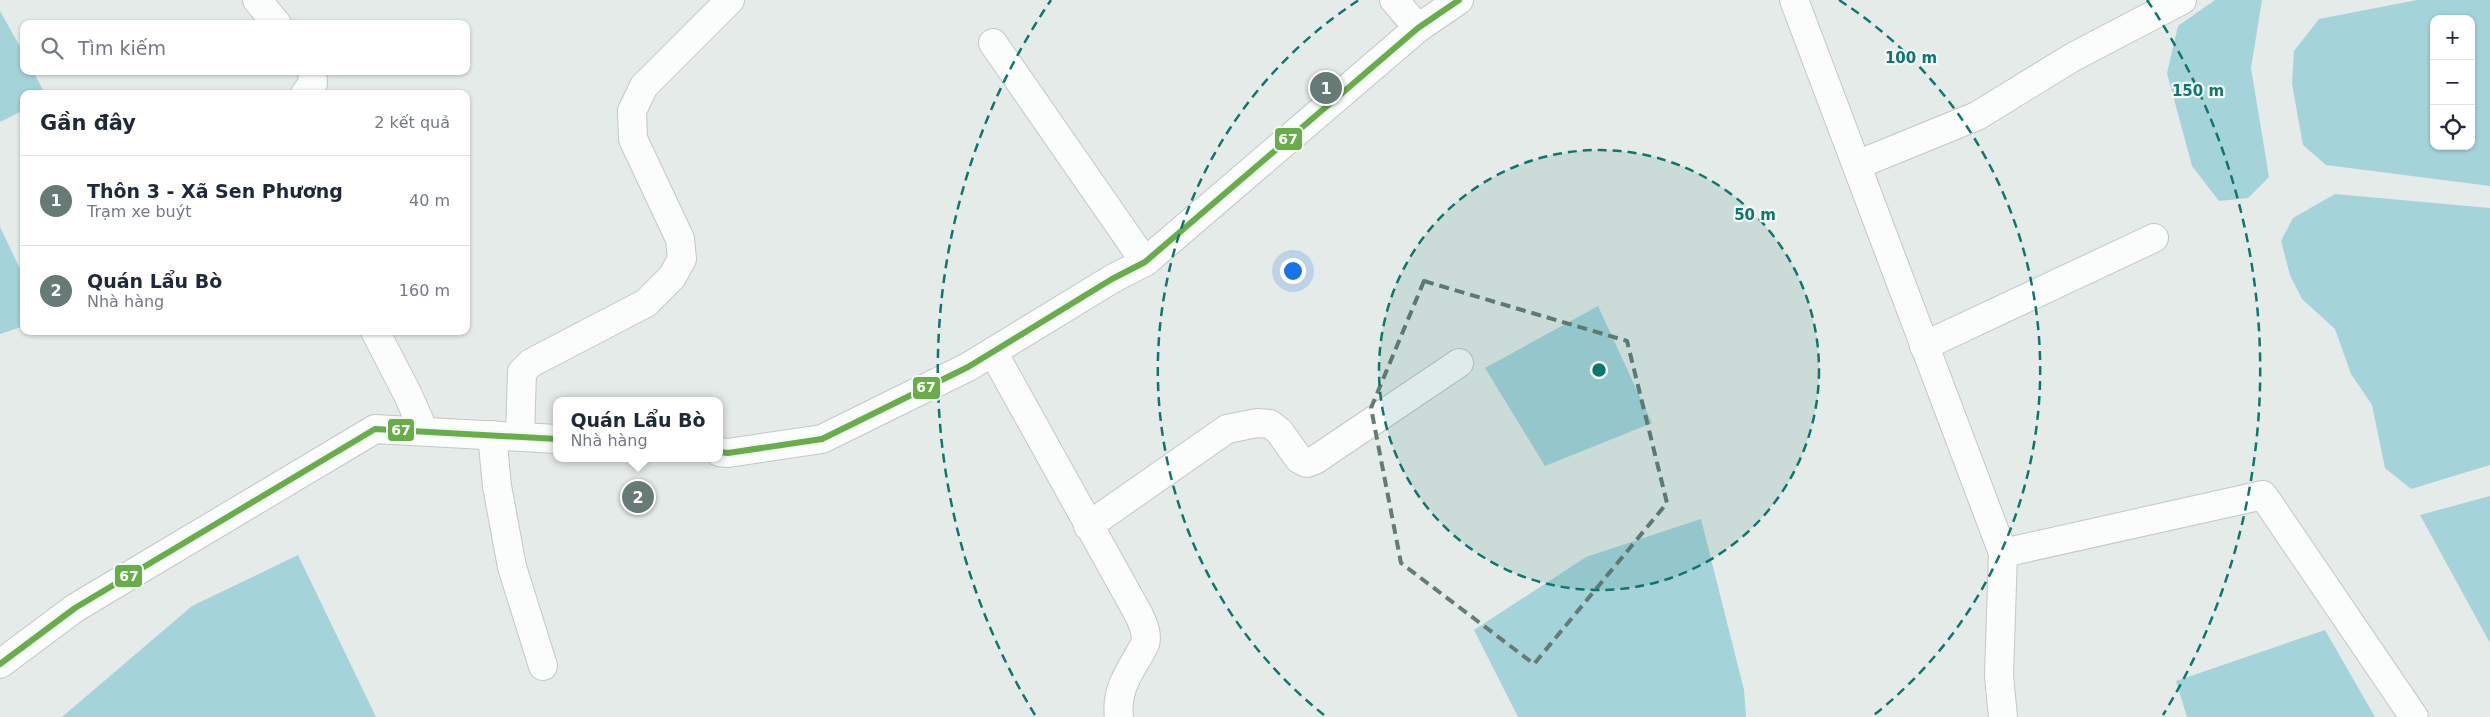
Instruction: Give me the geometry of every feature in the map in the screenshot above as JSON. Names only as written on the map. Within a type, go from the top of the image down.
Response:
[{"type":"street","points":[[257,0],[274,20]]},
{"type":"street","points":[[520,436],[522,372],[531,363],[646,303],[672,277],[682,259],[680,239],[633,139],[632,111],[644,86],[730,0]]},
{"type":"street","points":[[1394,0],[1418,28]]},
{"type":"street","points":[[723,452],[822,439],[993,352],[1112,279],[1145,262],[1418,28],[1459,0]]},
{"type":"street","points":[[1794,0],[2002,553],[1999,676],[2003,717]]},
{"type":"street","points":[[1856,166],[1977,116],[2073,57],[2182,0]]},
{"type":"street","points":[[993,43],[1145,262]]},
{"type":"street","points":[[308,90],[313,83],[312,75]]},
{"type":"street","points":[[1924,346],[2154,238]]},
{"type":"street","points":[[377,335],[424,431]]},
{"type":"street","points":[[993,352],[1139,615],[1147,638],[1120,689],[1117,703],[1119,717]]},
{"type":"street","points":[[1088,526],[1227,429],[1257,423],[1270,424],[1279,431],[1300,459],[1307,463],[1459,363]]},
{"type":"street","points":[[0,664],[76,608],[375,429],[553,439]]},
{"type":"street","points":[[492,435],[497,486],[512,567],[543,666]]},
{"type":"street","points":[[2002,553],[2264,495],[2414,717]]},
{"type":"highlighted area","points":[[1424,281],[1627,341],[1667,503],[1534,664],[1401,563],[1371,408]]},
{"type":"water","points":[[2215,0],[2262,0],[2251,68],[2269,177],[2248,198],[2219,201],[2192,166],[2167,73],[2178,26]]},
{"type":"water","points":[[2417,0],[2490,0],[2490,186],[2326,165],[2303,145],[2292,84],[2294,51],[2319,19]]},
{"type":"water","points":[[0,11],[20,47],[20,75],[35,75],[43,90],[20,90],[20,112],[0,122]]},
{"type":"water","points":[[2335,194],[2490,208],[2490,465],[2411,489],[2385,468],[2372,405],[2351,374],[2335,329],[2302,299],[2290,275],[2281,241],[2293,218]]},
{"type":"water","points":[[0,227],[20,269],[20,327],[0,334]]},
{"type":"water","points":[[1598,306],[1652,423],[1545,466],[1485,368]]},
{"type":"water","points":[[2490,496],[2490,643],[2420,515]]},
{"type":"water","points":[[1701,519],[1744,690],[1746,717],[1518,717],[1474,630],[1586,557]]},
{"type":"water","points":[[298,555],[376,717],[62,717],[192,606]]},
{"type":"water","points":[[2325,630],[2375,717],[2187,717],[2176,681]]},
{"type":"transit line","name":"67","points":[[723,452],[822,439],[968,367],[1112,279],[1145,262],[1418,28],[1459,0]]},
{"type":"transit line","name":"67","points":[[0,664],[75,608],[375,429],[553,439]]},
{"type":"place","name":"Thôn 3 - Xã Sen Phương","points":[[1326,88]]},
{"type":"place","name":"Quán Lẩu Bò","points":[[638,497]]}]
